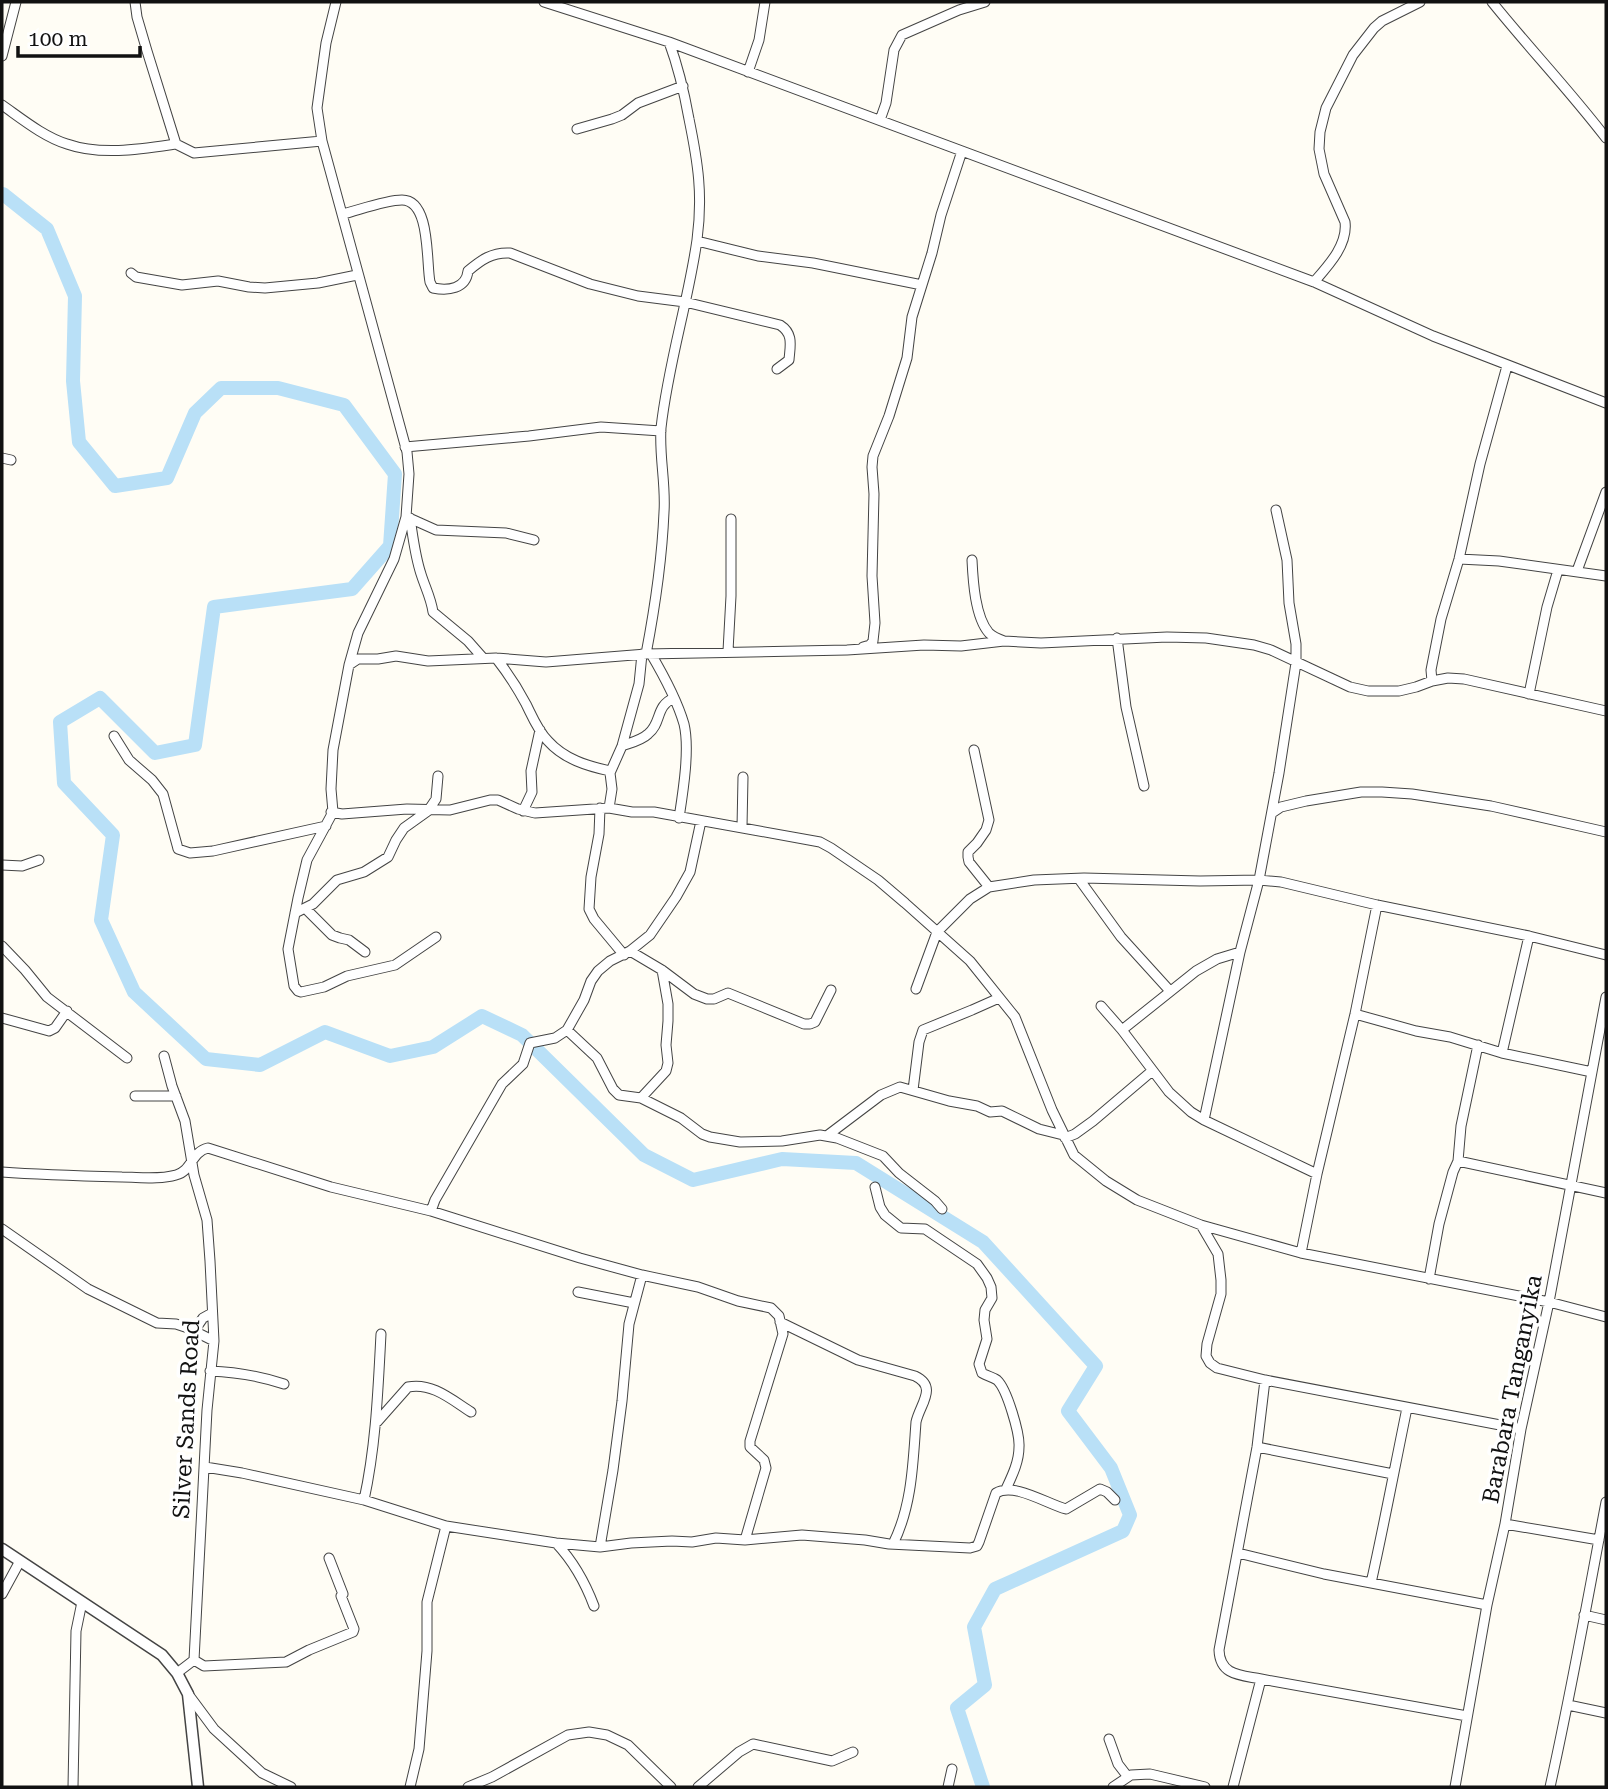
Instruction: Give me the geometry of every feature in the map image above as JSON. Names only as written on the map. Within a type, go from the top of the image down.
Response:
[{"type":"street","points":[[2,56],[16,2]]},
{"type":"street","points":[[135,2],[137,17],[176,144]]},
{"type":"street","points":[[336,2],[326,43],[317,108],[322,141],[405,447],[409,474],[408,517],[421,576],[433,612],[468,641],[483,658]]},
{"type":"street","points":[[544,2],[669,42],[1314,282],[1433,336],[1606,403]]},
{"type":"street","points":[[748,72],[759,40],[765,2]]},
{"type":"street","points":[[880,120],[886,103],[897,42],[902,36],[959,6],[985,2]]},
{"type":"street","points":[[1392,2],[1400,12]]},
{"type":"street","points":[[1314,282],[1330,264],[1345,238],[1346,230],[1324,174],[1319,149],[1326,108],[1353,55],[1367,37],[1382,21],[1420,2]]},
{"type":"street","points":[[1492,2],[1606,138]]},
{"type":"street","points":[[669,42],[680,70],[701,184],[697,241],[673,352],[661,431],[665,509],[659,582],[647,654],[622,746],[610,771],[612,789],[599,834],[591,877],[589,909],[594,919],[627,953],[662,970],[694,994],[707,999],[727,993],[807,1024],[819,1016],[831,990]]},
{"type":"street","points":[[577,129],[612,120],[638,103],[683,86]]},
{"type":"street","points":[[2,105],[35,128],[65,144],[86,149],[139,149],[176,144],[194,153],[203,153],[322,141]]},
{"type":"street","points":[[861,648],[873,641],[875,623],[872,576],[873,456],[907,358],[912,317],[962,150]]},
{"type":"street","points":[[343,214],[397,200],[413,202],[419,209],[425,233],[429,277],[433,288],[459,287],[467,279],[468,271],[481,260],[501,252],[510,253],[590,284],[638,296],[685,302],[780,325],[790,336],[789,360],[777,369]]},
{"type":"street","points":[[697,241],[758,256],[813,263],[922,285]]},
{"type":"street","points":[[131,273],[136,277],[182,285],[218,281],[265,288],[318,283],[357,275]]},
{"type":"street","points":[[1432,681],[1436,640],[1507,366]]},
{"type":"street","points":[[405,447],[528,436],[601,426],[661,431]]},
{"type":"street","points":[[1577,571],[1606,492]]},
{"type":"street","points":[[1204,1120],[1240,952],[1259,880],[1296,663],[1286,560],[1276,510]]},
{"type":"street","points":[[408,517],[436,530],[506,533],[534,540]]},
{"type":"street","points":[[408,517],[394,559],[358,633],[349,665],[333,750],[332,812],[304,870],[288,949],[294,986],[298,991],[324,987],[347,976],[395,965],[436,937]]},
{"type":"street","points":[[728,651],[731,519]]},
{"type":"street","points":[[1459,559],[1499,561],[1606,576]]},
{"type":"street","points":[[972,561],[979,612],[986,630],[1004,641]]},
{"type":"street","points":[[1529,694],[1547,607],[1558,570]]},
{"type":"street","points":[[349,665],[358,659],[396,656],[428,661],[496,658],[546,662],[647,654],[961,646],[1004,641],[1041,643],[1167,637],[1233,641],[1270,650],[1350,687],[1368,691],[1399,691],[1448,678],[1464,679],[1606,710]]},
{"type":"street","points":[[1117,638],[1128,718],[1144,786]]},
{"type":"street","points":[[647,654],[674,698],[686,734],[679,818]]},
{"type":"street","points":[[496,658],[510,676],[548,741],[586,766],[610,771]]},
{"type":"street","points":[[622,746],[651,733],[663,706],[674,698]]},
{"type":"street","points":[[523,811],[532,792],[531,771],[540,730]]},
{"type":"street","points":[[114,736],[129,760],[152,780],[163,794],[178,849],[182,852],[213,851],[326,826]]},
{"type":"street","points":[[974,750],[989,820],[986,830],[968,852],[968,857],[989,887]]},
{"type":"street","points":[[295,913],[313,904],[337,880],[364,872],[388,857],[404,828],[431,808],[436,799],[438,776]]},
{"type":"street","points":[[742,827],[743,777]]},
{"type":"street","points":[[1272,813],[1281,807],[1306,801],[1361,792],[1382,792],[1491,806],[1606,832]]},
{"type":"street","points":[[331,813],[431,808],[450,810],[498,800],[523,811],[544,813],[605,808],[654,812],[820,842],[878,880],[970,961],[1015,1017],[1052,1110],[1074,1155],[1106,1181],[1138,1200],[1173,1215],[1301,1253],[1549,1302],[1606,1317]]},
{"type":"street","points":[[431,1211],[502,1084],[523,1064],[530,1043],[555,1038],[566,1030],[598,971],[650,935],[690,872],[701,821]]},
{"type":"street","points":[[2,865],[22,866],[39,860]]},
{"type":"street","points":[[1079,879],[1121,937],[1170,991]]},
{"type":"street","points":[[916,989],[937,932],[970,899],[989,887],[1034,880],[1259,880],[1312,888],[1377,905],[1529,936],[1606,955]]},
{"type":"street","points":[[1301,1253],[1377,905]]},
{"type":"street","points":[[306,909],[332,935],[349,940],[365,952]]},
{"type":"street","points":[[1502,1053],[1529,936]]},
{"type":"street","points":[[2,946],[47,997],[127,1058]]},
{"type":"street","points":[[1122,1030],[1207,965],[1240,952]]},
{"type":"street","points":[[641,1098],[666,1070],[668,1004],[662,970]]},
{"type":"street","name":"Barabara Tanganyika","points":[[1455,1787],[1487,1605],[1549,1302],[1606,997]]},
{"type":"street","points":[[913,1090],[923,1030],[999,998]]},
{"type":"street","points":[[1101,1006],[1169,1092],[1191,1112],[1317,1174]]},
{"type":"street","points":[[2,1018],[49,1031],[55,1028],[67,1011]]},
{"type":"street","points":[[1355,1014],[1502,1053],[1592,1072]]},
{"type":"street","points":[[566,1030],[597,1058],[619,1095],[641,1098],[681,1118],[702,1135],[740,1142],[782,1141],[828,1135],[883,1156],[942,1209]]},
{"type":"street","points":[[1429,1279],[1439,1224],[1458,1161],[1461,1126],[1478,1045]]},
{"type":"street","name":"Silver Sands Road","points":[[164,1056],[185,1121],[191,1161],[207,1220],[214,1341],[207,1410],[194,1660]]},
{"type":"street","points":[[828,1135],[889,1091],[900,1087],[977,1106],[990,1112],[1002,1111],[1039,1129],[1064,1136],[1075,1134],[1152,1071]]},
{"type":"street","points":[[135,1096],[176,1096]]},
{"type":"street","points":[[2,1172],[157,1178],[178,1175],[200,1150],[208,1148],[331,1187],[431,1211],[580,1258],[771,1308],[780,1319],[858,1360],[915,1376],[926,1386],[926,1397],[916,1422],[907,1508],[902,1527],[893,1544]]},
{"type":"street","points":[[1458,1161],[1606,1193]]},
{"type":"street","points":[[875,1187],[880,1207],[896,1224],[901,1228],[925,1229],[976,1264],[987,1278],[992,1298],[985,1310],[987,1339],[979,1364],[982,1373],[1001,1386],[1012,1409],[1020,1443],[1014,1471],[1006,1489]]},
{"type":"street","points":[[1201,1224],[1218,1254],[1221,1280],[1221,1294],[1207,1344],[1207,1360],[1217,1368],[1265,1380],[1521,1429]]},
{"type":"street","points":[[2,1229],[88,1289],[157,1323],[176,1324],[214,1341]]},
{"type":"street","points":[[600,1547],[622,1402],[629,1324],[642,1275]]},
{"type":"street","points":[[578,1292],[634,1303]]},
{"type":"street","points":[[194,1331],[203,1318],[212,1313]]},
{"type":"street","points":[[745,1540],[766,1468],[764,1460],[750,1447],[750,1441],[783,1334],[780,1319]]},
{"type":"street","points":[[364,1500],[376,1423],[381,1334]]},
{"type":"street","points":[[210,1371],[256,1376],[284,1384]]},
{"type":"street","points":[[1265,1380],[1257,1447],[1219,1650],[1223,1667],[1233,1673],[1261,1679],[1467,1716]]},
{"type":"street","points":[[376,1423],[408,1387],[415,1385],[433,1388],[471,1412]]},
{"type":"street","points":[[1371,1583],[1407,1408]]},
{"type":"street","points":[[1257,1447],[1393,1474]]},
{"type":"street","points":[[205,1467],[364,1500],[446,1526],[600,1547],[631,1543],[692,1542],[716,1538],[745,1540],[802,1535],[970,1548],[976,1546],[996,1493],[1006,1489],[1013,1489],[1066,1509],[1100,1489],[1115,1500]]},
{"type":"street","points":[[1550,1787],[1569,1705],[1606,1502]]},
{"type":"street","points":[[1505,1524],[1599,1541]]},
{"type":"street","points":[[410,1787],[418,1749],[427,1651],[427,1602],[446,1526]]},
{"type":"street","points":[[556,1543],[580,1575],[594,1606]]},
{"type":"street","points":[[2,1549],[162,1655],[214,1729],[262,1773],[291,1787]]},
{"type":"street","points":[[1238,1553],[1371,1583],[1487,1605]]},
{"type":"street","points":[[177,1673],[194,1660],[204,1666],[286,1662],[353,1632],[341,1596],[343,1594],[329,1558]]},
{"type":"street","points":[[2,1594],[20,1561]]},
{"type":"street","points":[[73,1787],[76,1631],[82,1602]]},
{"type":"street","points":[[1584,1615],[1606,1620]]},
{"type":"street","points":[[1233,1787],[1261,1679]]},
{"type":"street","points":[[188,1694],[198,1787]]},
{"type":"street","points":[[1569,1705],[1606,1713]]},
{"type":"street","points":[[468,1787],[492,1777],[568,1735],[589,1732],[607,1735],[628,1745],[671,1787]]},
{"type":"street","points":[[1109,1739],[1118,1764],[1128,1777]]},
{"type":"street","points":[[698,1787],[752,1744],[832,1761],[853,1752]]},
{"type":"street","points":[[948,1787],[952,1769]]},
{"type":"street","points":[[1113,1787],[1131,1775],[1150,1773],[1205,1787]]},
{"type":"waterway","points":[[2,194],[47,229],[75,296],[73,381],[79,442],[115,486],[167,478],[195,413],[221,388],[278,388],[344,405],[395,474],[390,546],[352,589],[214,607],[195,745],[155,753],[100,698],[60,722],[64,783],[113,835],[101,920],[134,992],[206,1059],[260,1065],[325,1032],[390,1056],[433,1047],[482,1016],[522,1035],[644,1155],[693,1180],[782,1159],[856,1163],[983,1242],[1096,1366],[1068,1411],[1111,1468],[1130,1515],[1123,1531],[995,1589],[974,1627],[985,1685],[957,1708],[983,1787]]}]
